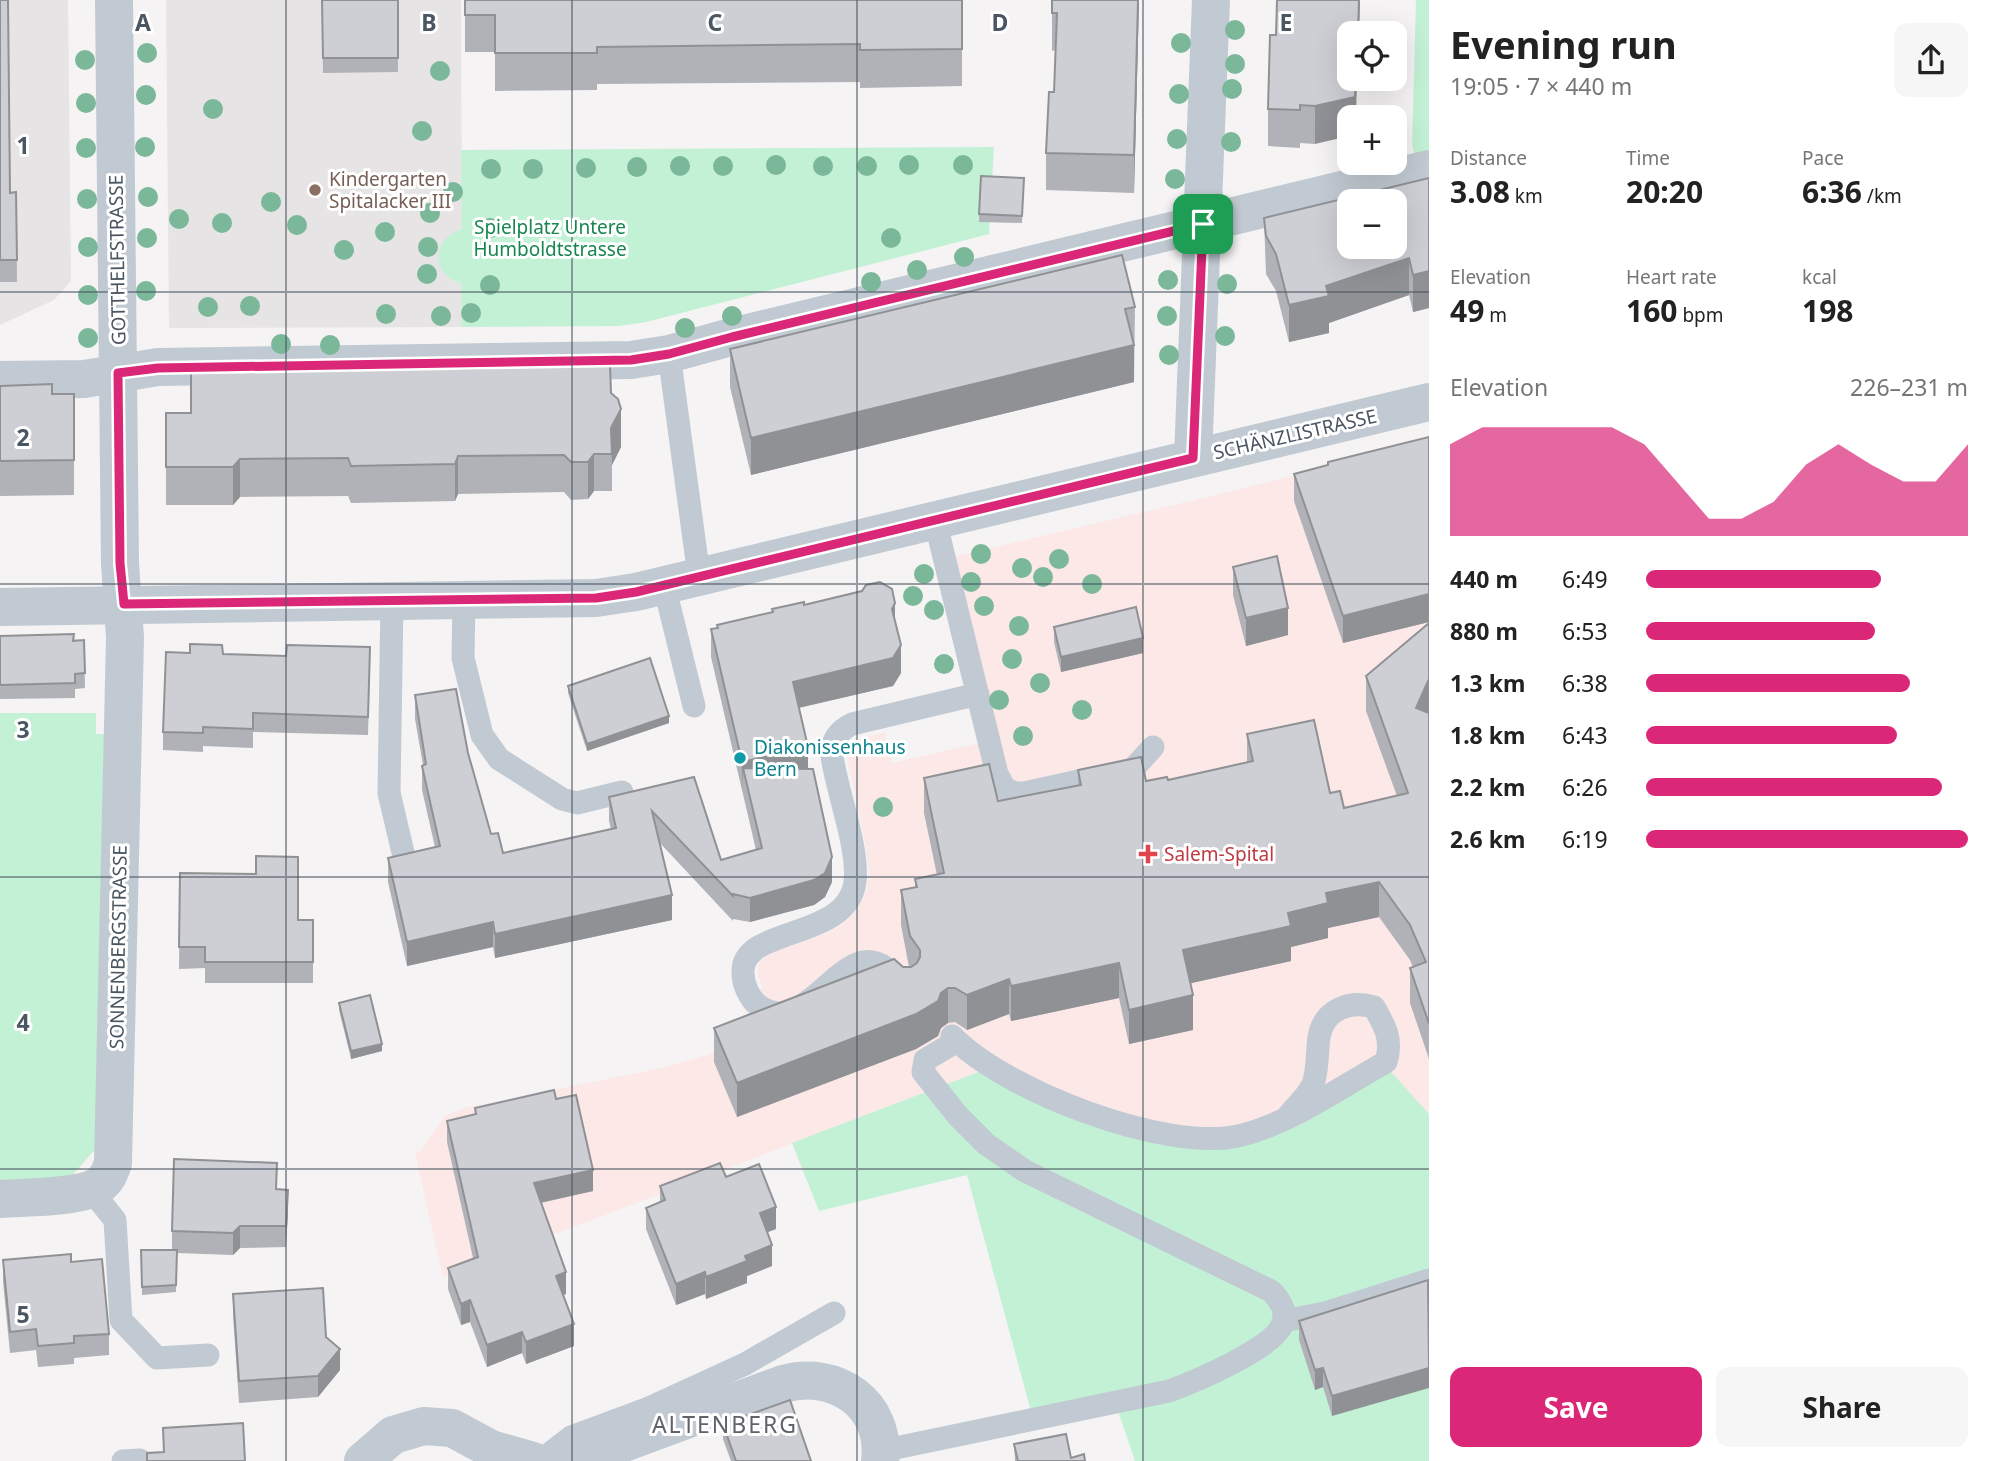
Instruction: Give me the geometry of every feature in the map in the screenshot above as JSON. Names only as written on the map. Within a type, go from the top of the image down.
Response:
[{"type":"street","name":"GOTTHELFSTRASSE","points":[[114,0],[120,563],[124,604]]},
{"type":"street","points":[[1193,458],[1211,0]]},
{"type":"street","points":[[0,380],[84,379],[158,368],[631,360],[669,354],[1429,169]]},
{"type":"street","name":"SCHÄNZLISTRASSE","points":[[0,607],[596,598],[636,592],[1429,402]]},
{"type":"street","name":"SONNENBERGSTRASSE","points":[[90,1189],[99,1186],[109,1176],[113,1163],[124,604]]},
{"type":"street","points":[[0,1199],[80,1193],[90,1189]]},
{"type":"street","points":[[555,1461],[605,1450],[783,1384],[808,1379],[831,1382],[842,1387],[860,1402],[877,1428],[881,1456]]},
{"type":"street","points":[[363,1461],[393,1435],[424,1426],[452,1428],[491,1449],[533,1461]]},
{"type":"lane","points":[[669,354],[682,581],[694,706]]},
{"type":"lane","points":[[936,520],[1000,782],[1005,789],[1016,793],[1133,769],[1153,747]]},
{"type":"lane","points":[[464,599],[463,658],[482,735],[499,759],[562,799],[577,803],[622,792]]},
{"type":"lane","points":[[392,600],[388,793],[405,860]]},
{"type":"lane","points":[[907,988],[886,968],[874,962],[864,962],[850,967],[798,1008],[777,1013],[766,1011],[755,1003],[748,992],[743,969],[750,954],[765,943],[829,919],[845,904],[853,890],[853,852],[832,761],[831,747],[835,736],[852,724],[978,694]]},
{"type":"lane","points":[[881,1456],[1169,1391],[1196,1382],[1264,1343],[1281,1328],[1283,1321],[1283,1308],[1271,1291],[1025,1171],[986,1144],[958,1116],[923,1072],[925,1060],[954,1039],[1023,1085],[1098,1116],[1193,1138],[1221,1139],[1255,1131],[1288,1116],[1386,1062],[1390,1048],[1385,1026],[1374,1007],[1359,1002],[1342,1006],[1329,1016],[1319,1034],[1314,1084],[1288,1116]]},
{"type":"lane","points":[[90,1189],[115,1220],[121,1320],[157,1358],[208,1355]]},
{"type":"lane","points":[[1283,1321],[1325,1312],[1429,1280]]},
{"type":"lane","points":[[540,1461],[572,1437],[649,1408],[745,1364],[834,1313]]},
{"type":"shaded area","points":[[0,0],[68,0],[71,281],[54,300],[0,325]]},
{"type":"shaded area","name":"Kindergarten Spitalacker III","points":[[166,0],[461,0],[462,230],[458,230],[443,272],[461,283],[462,327],[169,328]]},
{"type":"shaded area","name":"Salem-Spital","points":[[1429,442],[1429,1114],[1382,1063],[1268,1124],[1193,1136],[989,1068],[443,1277],[415,1153],[420,1152],[445,1116],[465,1108],[662,1068],[728,1049],[757,1032],[742,1006],[763,987],[758,975],[759,964],[772,952],[825,934],[840,926],[856,912],[867,890],[869,870],[866,848],[846,751],[851,742],[885,732],[892,763],[994,740],[949,558]]},
{"type":"green space","points":[[1416,0],[1429,0],[1429,154],[1415,157],[1412,145]]},
{"type":"green space","name":"Spielplatz Untere Humboldtstrasse","points":[[994,147],[989,234],[646,322],[619,326],[462,327],[461,283],[444,273],[438,257],[444,241],[462,229],[461,150]]},
{"type":"green space","points":[[0,713],[96,713],[96,734],[109,734],[97,1147],[70,1178],[0,1184]]},
{"type":"green space","points":[[1385,1065],[1429,1114],[1429,1461],[1135,1461],[1114,1399],[1032,1415],[967,1175],[819,1211],[792,1143],[989,1068],[1208,1141]]},
{"type":"building","points":[[0,0],[8,0],[10,193],[16,192],[17,260],[0,260]]},
{"type":"building","points":[[322,0],[398,0],[398,58],[323,58]]},
{"type":"building","points":[[465,0],[962,0],[962,49],[860,50],[860,44],[597,47],[597,53],[495,53],[495,15],[465,15]]},
{"type":"building","points":[[1052,0],[1138,0],[1134,155],[1046,153],[1049,92],[1054,92],[1057,13],[1052,13]]},
{"type":"building","points":[[1277,0],[1359,0],[1358,21],[1337,21],[1337,91],[1355,91],[1355,97],[1315,106],[1300,105],[1300,110],[1268,109],[1270,35],[1276,35]]},
{"type":"building","points":[[981,176],[1024,178],[1022,216],[979,214]]},
{"type":"building","points":[[1429,178],[1429,271],[1413,275],[1409,258],[1407,259],[1407,189],[1384,189]]},
{"type":"building","points":[[1337,200],[1337,259],[1406,259],[1326,286],[1329,296],[1289,305],[1276,254],[1266,236],[1264,218]]},
{"type":"building","points":[[1122,255],[1135,307],[1125,309],[1134,345],[751,438],[730,349]]},
{"type":"building","points":[[499,364],[610,365],[611,393],[618,399],[621,409],[611,428],[612,454],[594,454],[588,462],[571,462],[564,455],[458,456],[455,464],[351,466],[348,458],[240,459],[233,467],[166,467],[166,413],[191,413],[191,371],[320,367],[321,371],[360,370],[373,365],[382,368],[436,365],[443,369],[499,368]]},
{"type":"building","points":[[52,384],[52,394],[74,394],[74,460],[0,461],[0,386]]},
{"type":"building","points":[[1429,437],[1429,594],[1343,616],[1294,474],[1328,465],[1328,462]]},
{"type":"building","points":[[1277,556],[1288,608],[1246,618],[1233,567]]},
{"type":"building","points":[[880,582],[892,589],[895,603],[892,609],[901,645],[893,658],[793,682],[808,747],[742,762],[711,629],[718,628],[717,625],[773,612],[772,609],[804,602],[804,605],[862,591],[866,585]]},
{"type":"building","points":[[1136,607],[1143,638],[1061,657],[1054,627]]},
{"type":"building","points":[[1429,623],[1429,679],[1416,708],[1429,713],[1429,1024],[1410,968],[1426,962],[1410,925],[1379,882],[1326,893],[1328,903],[1288,913],[1291,926],[1183,950],[1193,995],[1129,1010],[1119,963],[1011,986],[1009,979],[967,995],[955,988],[948,988],[941,993],[938,1001],[916,1014],[737,1083],[714,1028],[894,959],[903,967],[911,967],[917,963],[920,950],[910,936],[901,890],[917,887],[915,879],[944,873],[924,778],[989,764],[998,801],[1081,785],[1078,770],[1141,757],[1146,781],[1167,777],[1168,780],[1253,761],[1247,734],[1314,720],[1330,793],[1340,791],[1344,808],[1408,793],[1366,676]]},
{"type":"building","points":[[74,634],[73,641],[84,640],[85,673],[75,674],[75,683],[0,685],[0,636]]},
{"type":"building","points":[[190,644],[222,645],[223,654],[286,656],[287,645],[370,647],[368,717],[253,713],[253,729],[203,727],[203,733],[163,732],[166,652],[190,653]]},
{"type":"building","points":[[650,658],[669,716],[587,744],[568,686]]},
{"type":"building","points":[[456,689],[468,753],[491,834],[498,833],[503,853],[616,828],[609,797],[694,777],[721,860],[762,848],[743,768],[813,769],[832,857],[825,873],[814,880],[750,898],[733,896],[652,811],[672,895],[495,934],[493,922],[407,942],[388,858],[440,846],[422,766],[426,764],[415,695]]},
{"type":"building","points":[[256,856],[298,857],[298,920],[313,920],[313,962],[205,962],[205,947],[179,947],[180,873],[256,874]]},
{"type":"building","points":[[370,995],[382,1044],[351,1051],[339,1003]]},
{"type":"building","points":[[554,1090],[556,1099],[576,1095],[593,1170],[534,1183],[566,1272],[556,1276],[574,1324],[526,1342],[522,1332],[487,1345],[470,1300],[461,1304],[448,1268],[478,1257],[447,1121],[476,1114],[475,1108]]},
{"type":"building","points":[[174,1159],[277,1163],[276,1189],[288,1190],[286,1226],[240,1226],[233,1233],[172,1231]]},
{"type":"building","points":[[720,1163],[726,1177],[759,1164],[776,1207],[760,1213],[772,1245],[745,1256],[747,1261],[706,1277],[705,1272],[676,1284],[646,1208],[665,1200],[660,1186]]},
{"type":"building","points":[[141,1250],[177,1250],[176,1285],[142,1287]]},
{"type":"building","points":[[71,1254],[71,1262],[102,1259],[109,1334],[74,1336],[74,1343],[38,1346],[36,1329],[10,1332],[3,1260]]},
{"type":"building","points":[[1428,1280],[1429,1368],[1332,1396],[1323,1368],[1315,1370],[1299,1321]]},
{"type":"building","points":[[323,1288],[326,1337],[340,1349],[318,1376],[239,1381],[233,1294]]},
{"type":"building","points":[[790,1400],[811,1461],[736,1461],[723,1424]]},
{"type":"building","points":[[243,1423],[245,1461],[147,1461],[147,1453],[164,1452],[163,1428]]},
{"type":"building","points":[[1066,1434],[1071,1458],[1084,1454],[1085,1461],[1018,1461],[1014,1444]]},
{"type":"place","name":"Kindergarten Spitalacker III","points":[[315,190]]},
{"type":"place","name":"Diakonissenhaus Bern","points":[[740,758]]},
{"type":"place","name":"Salem-Spital","points":[[1148,854]]},
{"type":"district","name":"ALTENBERG","points":[[725,1425]]},
{"type":"route","points":[[1203,224],[1193,458],[636,592],[596,598],[124,604],[120,563],[118,373],[158,368],[631,360],[669,354],[1203,224]]}]
